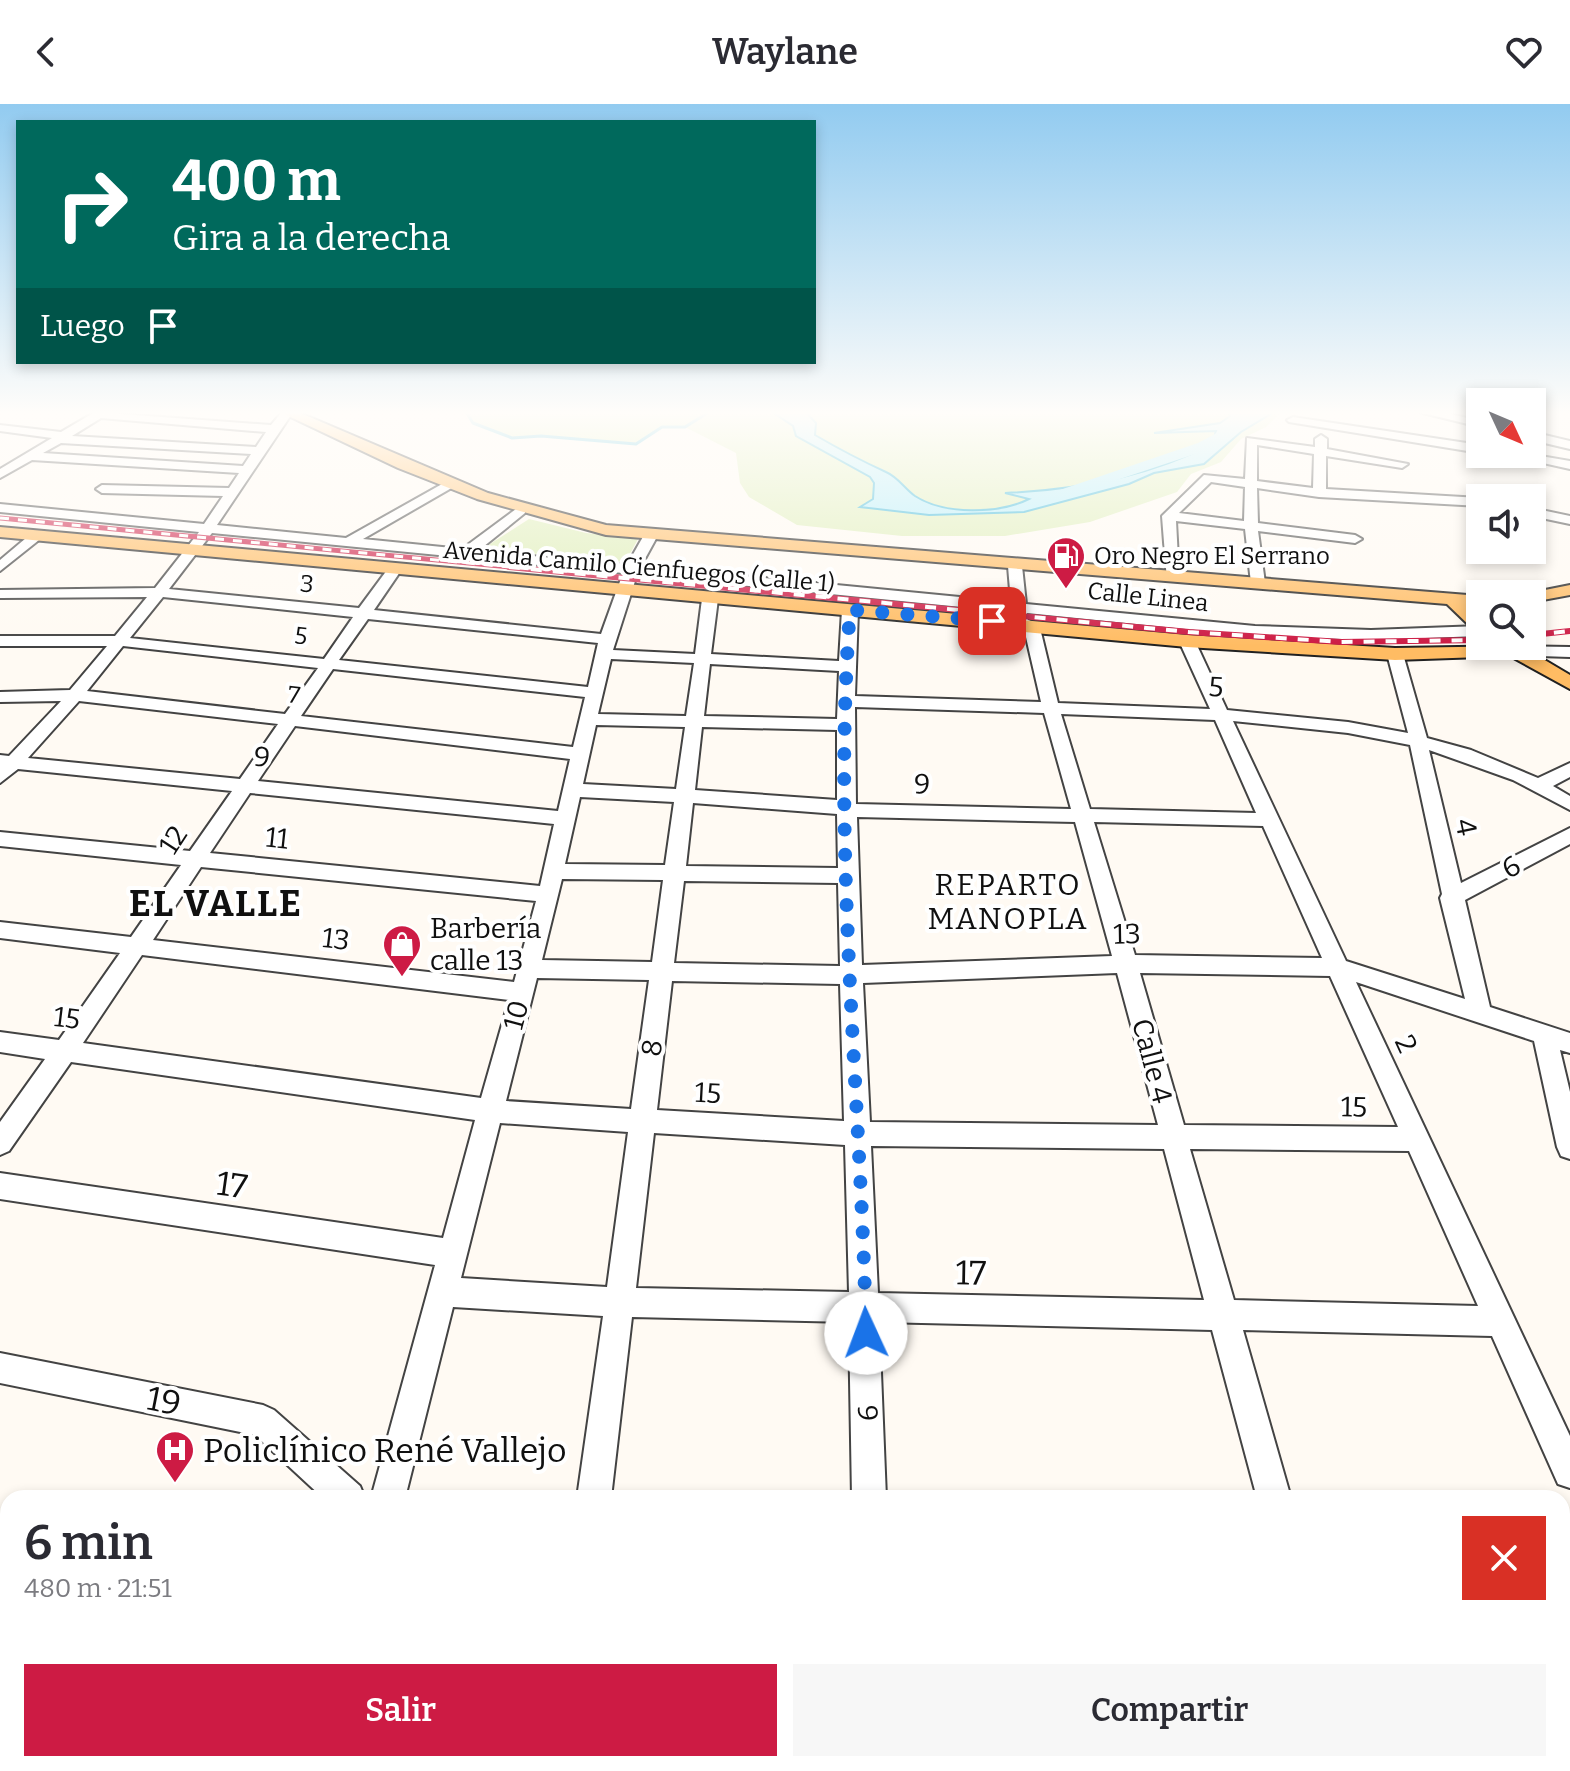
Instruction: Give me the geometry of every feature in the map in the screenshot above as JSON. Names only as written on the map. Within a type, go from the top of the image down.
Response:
[{"type":"main road","points":[[468,490],[520,510],[566,522],[651,535],[1466,601]]},
{"type":"main road","name":"Avenida Camilo Cienfuegos (Calle 1)","points":[[0,532],[395,569],[627,579],[710,599],[1024,619],[1187,641],[1395,654],[1466,650]]},
{"type":"main road","points":[[1546,594],[1570,590]]},
{"type":"main road","points":[[1453,600],[1466,613]]},
{"type":"main road","points":[[1531,660],[1570,683]]},
{"type":"street","points":[[136,490],[231,492]]},
{"type":"street","points":[[350,541],[439,490]]},
{"type":"street","points":[[1172,578],[1169,516],[1196,490]]},
{"type":"street","points":[[1253,490],[1251,526],[1258,583]]},
{"type":"street","points":[[1298,490],[1380,498],[1400,495],[1466,501]]},
{"type":"street","points":[[1400,490],[1400,495]]},
{"type":"street","points":[[0,777],[9,761],[75,695],[209,528],[231,492]]},
{"type":"street","name":"Calle Linea","points":[[0,508],[467,552],[627,579],[1024,619],[1371,635],[1466,628]]},
{"type":"street","points":[[467,552],[520,510]]},
{"type":"street","points":[[1546,515],[1570,520]]},
{"type":"street","points":[[1169,516],[1355,539]]},
{"type":"street","name":"10","points":[[390,1490],[548,895],[606,646],[627,579],[651,535]]},
{"type":"street","points":[[0,567],[37,536]]},
{"type":"street","name":"Calle 4","points":[[1015,566],[1024,619],[1126,964],[1272,1490]]},
{"type":"street","name":"12","points":[[0,1143],[140,945],[289,719],[395,569]]},
{"type":"street","name":"3","points":[[0,594],[158,592],[702,658],[846,666]]},
{"type":"street","name":"8","points":[[595,1490],[641,1121],[665,969],[710,599]]},
{"type":"street","name":"6","points":[[850,610],[844,713],[846,876],[866,1306],[869,1490]]},
{"type":"street","name":"5","points":[[0,641],[117,641],[596,693]]},
{"type":"street","name":"2","points":[[1187,641],[1570,1472]]},
{"type":"street","points":[[1546,650],[1570,652]]},
{"type":"street","name":"4","points":[[1395,654],[1480,1013]]},
{"type":"street","name":"7","points":[[0,697],[75,695],[581,754]]},
{"type":"street","name":"5","points":[[589,719],[695,719],[1051,708],[1293,719],[1417,743],[1480,759],[1541,785],[1570,804]]},
{"type":"street","name":"9","points":[[9,761],[566,819]]},
{"type":"street","points":[[1541,785],[1570,769]]},
{"type":"street","name":"9","points":[[572,790],[830,804],[847,810],[1083,818],[1272,820]]},
{"type":"street","name":"6","points":[[1451,898],[1570,835]]},
{"type":"street","name":"11","points":[[0,839],[548,895]]},
{"type":"street","points":[[554,871],[846,876]]},
{"type":"street","name":"13","points":[[0,930],[521,992]]},
{"type":"street","name":"13","points":[[529,969],[665,969],[850,975],[1126,964],[1338,967],[1570,1043]]},
{"type":"street","points":[[1544,1034],[1570,1147]]},
{"type":"street","name":"15","points":[[0,1042],[490,1111],[856,1134],[1418,1139]]},
{"type":"street","name":"17","points":[[0,1186],[453,1254]]},
{"type":"street","name":"17","points":[[442,1292],[617,1302],[1498,1321]]},
{"type":"street","name":"19","points":[[0,1368],[263,1421],[339,1490]]},
{"type":"green space","points":[[744,490],[874,490],[873,500],[929,515],[1024,512],[1107,490],[1179,490],[1090,522],[1005,536],[902,536],[797,525],[749,497]]},
{"type":"green space","points":[[908,490],[1051,490],[1009,493],[1030,499],[1003,507],[972,510],[942,506],[915,496]]},
{"type":"green space","points":[[529,519],[586,533],[638,539],[625,563],[482,549]]},
{"type":"water","points":[[874,490],[908,490],[915,496],[941,507],[987,510],[1029,499],[1005,493],[1107,490],[1024,512],[929,515],[860,507],[873,499]]},
{"type":"waterway","points":[[1063,492],[1070,490]]},
{"type":"railway","points":[[0,518],[530,569]]},
{"type":"railway","points":[[509,567],[1189,632],[1341,642],[1466,640]]},
{"type":"railway","points":[[1546,634],[1570,631]]},
{"type":"place","name":"Oro Negro El Serrano","points":[[1066,590]]},
{"type":"place","name":"Barbería calle 13","points":[[402,978]]},
{"type":"place","name":"Policlínico René Vallejo","points":[[175,1484]]},
{"type":"district","name":"REPARTO MANOPLA","points":[[1008,902]]},
{"type":"district","name":"EL VALLE","points":[[216,904]]},
{"type":"route","points":[[866,1333],[846,876],[843,725],[850,610],[992,621]]}]
